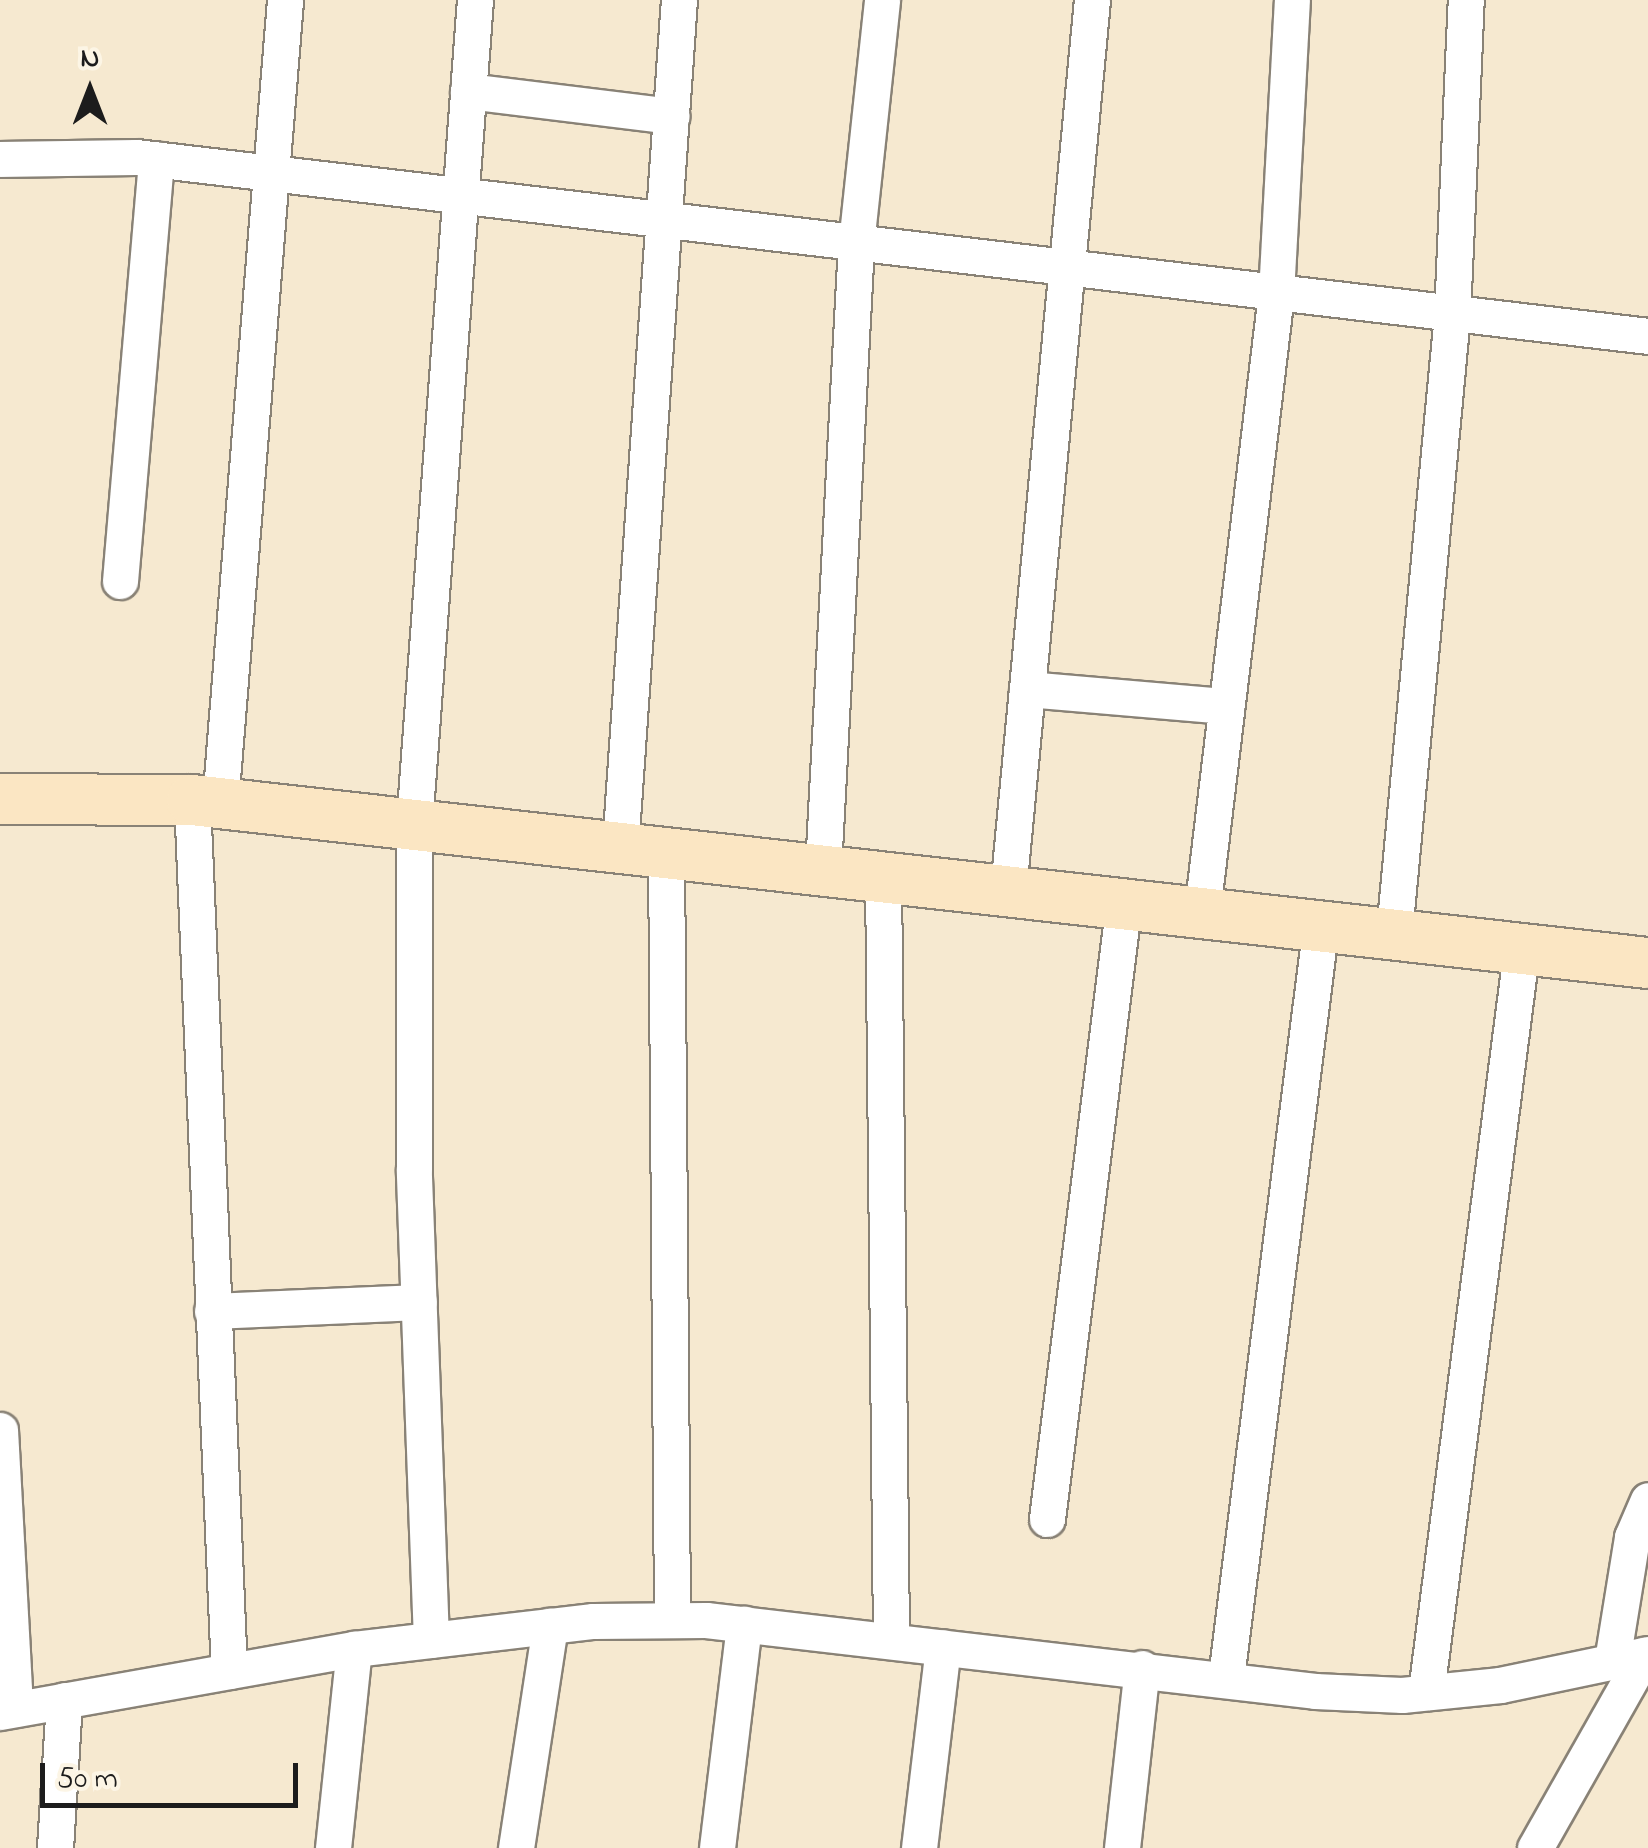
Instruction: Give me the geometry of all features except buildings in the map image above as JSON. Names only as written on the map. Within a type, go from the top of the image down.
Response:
[{"type":"street","points":[[229,1671],[204,1118],[206,802],[285,0]]},
{"type":"street","points":[[431,1640],[414,1169],[414,824],[475,0]]},
{"type":"street","points":[[672,1620],[668,1231],[643,850],[663,221],[679,0]]},
{"type":"street","points":[[824,870],[856,244],[882,0]]},
{"type":"street","points":[[1008,890],[1092,0]]},
{"type":"street","points":[[1202,911],[1276,294],[1292,0]]},
{"type":"street","points":[[1394,932],[1452,314],[1466,0]]},
{"type":"street","points":[[468,90],[670,116]]},
{"type":"street","points":[[0,159],[73,154],[156,160],[1648,336]]},
{"type":"street","points":[[120,582],[156,160]]},
{"type":"street","points":[[1026,689],[1226,706]]},
{"type":"street","points":[[0,798],[206,802],[1648,963]]},
{"type":"street","points":[[883,876],[891,1641]]},
{"type":"street","points":[[1047,1520],[1124,902]]},
{"type":"street","points":[[1226,1678],[1321,924]]},
{"type":"street","points":[[1426,1692],[1522,946]]},
{"type":"street","points":[[212,1311],[419,1302]]},
{"type":"street","points":[[0,1430],[8,1710],[354,1650],[550,1626],[672,1620],[744,1624],[1315,1690],[1426,1692],[1635,1657]]},
{"type":"street","points":[[1536,1848],[1635,1657],[1632,1537],[1648,1500]]},
{"type":"street","points":[[717,1848],[744,1624]]},
{"type":"street","points":[[516,1848],[550,1626]]},
{"type":"street","points":[[918,1848],[943,1646]]},
{"type":"street","points":[[333,1848],[354,1650]]},
{"type":"street","points":[[1122,1848],[1142,1668]]},
{"type":"street","points":[[54,1848],[64,1700]]}]
